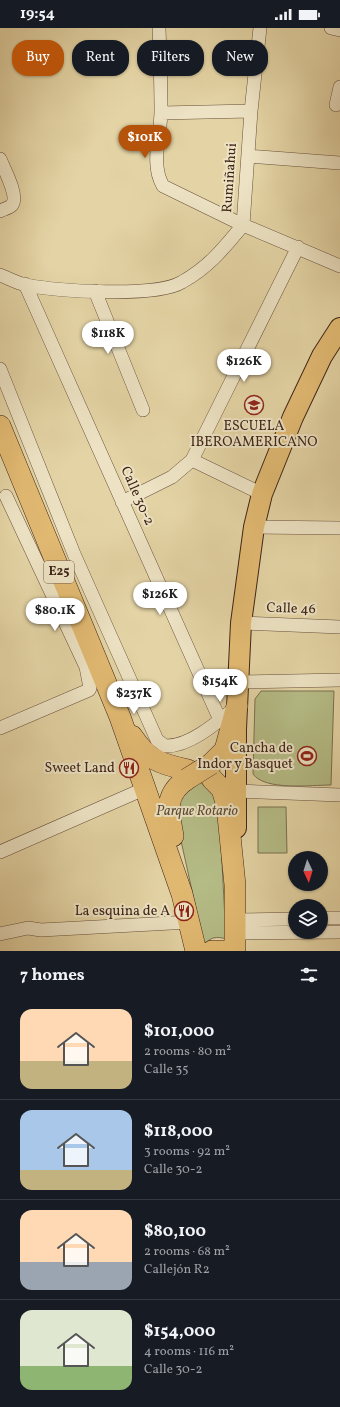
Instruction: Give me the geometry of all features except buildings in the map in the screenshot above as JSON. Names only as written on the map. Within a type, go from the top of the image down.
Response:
[{"type":"highway","name":"E25","points":[[0,426],[79,621],[125,724],[182,894],[196,951]]},
{"type":"highway","points":[[212,772],[225,750],[237,706]]},
{"type":"highway","points":[[125,724],[145,753],[154,760],[187,775],[212,772]]},
{"type":"highway","points":[[212,772],[222,789],[227,806],[236,885],[235,935]]},
{"type":"highway","points":[[182,894],[168,807],[176,788],[187,775]]},
{"type":"highway","points":[[212,951],[223,951]]},
{"type":"main road","points":[[236,885],[238,682],[241,623],[254,527],[262,494],[293,417],[322,356],[340,328]]},
{"type":"street","points":[[0,275],[25,284],[95,291],[113,292],[169,288],[216,258],[243,225],[163,186],[158,177],[157,163],[161,112],[159,28]]},
{"type":"street","name":"Rumiñahui","points":[[260,28],[251,111],[243,225],[340,266]]},
{"type":"street","points":[[331,28],[340,30]]},
{"type":"street","points":[[336,105],[340,87]]},
{"type":"street","points":[[161,112],[251,111]]},
{"type":"street","points":[[248,156],[340,163]]},
{"type":"street","points":[[0,160],[14,192],[14,201],[11,206],[0,210]]},
{"type":"street","points":[[122,502],[172,477],[192,460],[298,247]]},
{"type":"street","name":"Calle 30-2","points":[[25,284],[220,720]]},
{"type":"street","points":[[95,291],[143,410]]},
{"type":"street","points":[[0,369],[74,554],[148,722],[160,744],[169,746],[195,736],[220,720],[237,706]]},
{"type":"street","points":[[192,460],[262,494]]},
{"type":"street","points":[[0,728],[89,690],[90,688],[86,667],[3,497],[25,487]]},
{"type":"street","points":[[254,527],[340,528]]},
{"type":"street","name":"Calle 46","points":[[241,623],[340,626]]},
{"type":"street","points":[[238,682],[340,680]]},
{"type":"street","points":[[125,724],[148,722]]},
{"type":"street","points":[[0,852],[146,788]]},
{"type":"street","points":[[237,791],[340,795]]},
{"type":"street","points":[[328,918],[340,918]]},
{"type":"street","points":[[235,935],[288,921]]},
{"type":"street","points":[[0,934],[28,928],[41,930],[190,922]]},
{"type":"street","points":[[235,935],[340,932]]},
{"type":"green space","points":[[261,691],[334,691],[331,785],[278,785],[268,783],[259,779],[253,774],[255,699]]},
{"type":"green space","name":"Parque Rotario","points":[[197,781],[212,788],[219,806],[226,939],[214,938],[209,940],[204,945],[174,809],[179,794]]},
{"type":"green space","points":[[258,807],[286,807],[287,853],[258,853]]},
{"type":"place","name":"ESCUELA IBEROAMERICANO","points":[[254,405]]},
{"type":"place","name":"Cancha de Indor y Basquet","points":[[307,756]]},
{"type":"place","name":"Sweet Land","points":[[129,768]]},
{"type":"place","name":"La esquina de A","points":[[184,911]]}]
